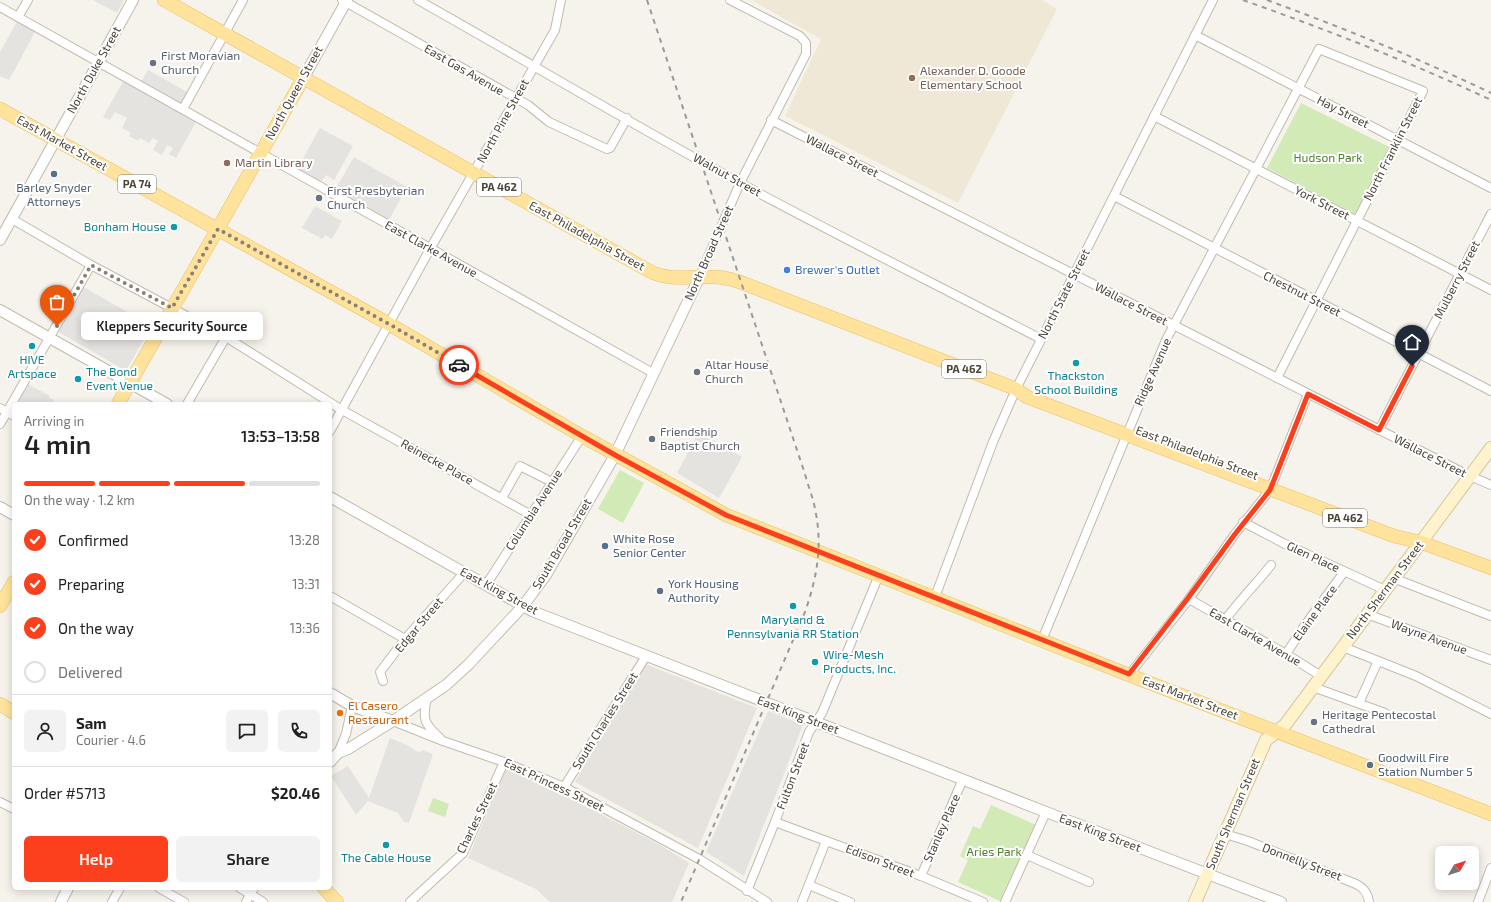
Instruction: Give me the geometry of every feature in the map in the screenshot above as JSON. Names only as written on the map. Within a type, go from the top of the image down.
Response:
[{"type":"main road","name":"East Philadelphia Street","points":[[164,0],[654,273],[665,277],[674,278],[712,277],[740,282],[1016,389],[1027,397],[1128,431],[1272,486],[1398,529],[1420,542],[1491,568]]},
{"type":"main road","name":"North Queen Street","points":[[119,402],[304,77]]},
{"type":"main road","name":"East Market Street","points":[[0,109],[389,324],[615,455],[726,515],[1042,640],[1491,814]]},
{"type":"main road","name":"North Sherman Street","points":[[1277,731],[1285,724],[1313,687],[1491,448]]},
{"type":"main road","points":[[0,606],[12,585]]},
{"type":"main road","points":[[0,704],[12,712]]},
{"type":"main road","name":"South Sherman Street","points":[[1195,902],[1266,740],[1277,731]]},
{"type":"main road","points":[[326,890],[337,902]]},
{"type":"street","points":[[18,17],[28,0]]},
{"type":"street","name":"North Duke Street","points":[[0,240],[133,0]]},
{"type":"street","points":[[183,109],[243,0]]},
{"type":"street","name":"Walnut Street","points":[[418,0],[740,183],[1041,339]]},
{"type":"street","name":"North Pine Street","points":[[332,428],[430,249],[555,30],[561,0]]},
{"type":"street","name":"North Broad Street","points":[[615,455],[699,278],[740,183],[806,54],[806,44],[800,36],[730,0]]},
{"type":"street","name":"North State Street","points":[[935,597],[993,442],[1016,389],[1213,0]]},
{"type":"street","name":"North Queen Street","points":[[304,77],[345,1]]},
{"type":"street","name":"East Gas Avenue","points":[[345,1],[528,105],[549,122],[609,149],[627,118]]},
{"type":"street","name":"East Clarke Avenue","points":[[0,7],[653,374]]},
{"type":"street","name":"Hay Street","points":[[1195,36],[1491,188]]},
{"type":"street","name":"Ridge Avenue","points":[[1042,640],[1159,355],[1319,49],[1422,92]]},
{"type":"street","name":"North Franklin Street","points":[[1277,378],[1422,92]]},
{"type":"street","name":"York Street","points":[[1154,116],[1491,290]]},
{"type":"street","name":"Wallace Street","points":[[771,120],[1379,430],[1491,485]]},
{"type":"street","name":"Chestnut Street","points":[[1114,196],[1491,391]]},
{"type":"street","name":"Mulberry Street","points":[[1379,430],[1491,214]]},
{"type":"street","name":"Reinecke Place","points":[[12,219],[91,265],[226,337],[329,402]]},
{"type":"street","points":[[13,402],[91,265]]},
{"type":"street","points":[[0,310],[163,402]]},
{"type":"street","points":[[188,402],[226,337]]},
{"type":"street","points":[[1129,674],[1188,598],[1243,522],[1272,486],[1308,394]]},
{"type":"street","name":"Reinecke Place","points":[[332,404],[531,515]]},
{"type":"street","points":[[0,424],[7,412]]},
{"type":"street","name":"Columbia Avenue","points":[[486,585],[582,436]]},
{"type":"street","name":"South Broad Street","points":[[393,721],[446,685],[468,665],[523,606],[546,575],[615,455]]},
{"type":"street","points":[[502,498],[520,466],[552,482]]},
{"type":"street","name":"East King Street","points":[[332,498],[523,606],[646,656],[1281,902]]},
{"type":"street","points":[[0,507],[12,514]]},
{"type":"street","name":"Glen Place","points":[[1243,522],[1344,572],[1385,590]]},
{"type":"street","points":[[1225,620],[1239,601],[1271,565]]},
{"type":"street","name":"Elaine Place","points":[[1286,654],[1344,572]]},
{"type":"street","name":"Edgar Street","points":[[383,681],[380,672],[405,638],[464,573]]},
{"type":"street","name":"Fulton Street","points":[[747,891],[809,732],[822,713],[879,575]]},
{"type":"street","points":[[1393,578],[1491,616]]},
{"type":"street","points":[[332,597],[405,638]]},
{"type":"street","name":"East Clarke Avenue","points":[[1188,598],[1286,654],[1321,676]]},
{"type":"street","name":"Wayne Avenue","points":[[1368,614],[1491,660]]},
{"type":"street","points":[[1343,647],[1416,676],[1491,714]]},
{"type":"street","name":"South Charles Street","points":[[564,787],[646,656]]},
{"type":"street","points":[[1359,703],[1378,661]]},
{"type":"street","points":[[1313,687],[1386,713]]},
{"type":"street","name":"East Princess Street","points":[[332,694],[352,706],[443,741],[504,762],[564,787],[699,859],[747,891],[767,902]]},
{"type":"street","points":[[427,698],[424,715],[426,723],[443,741]]},
{"type":"street","points":[[332,760],[338,753],[346,734],[352,706]]},
{"type":"street","points":[[338,753],[348,749],[393,721]]},
{"type":"street","name":"Charles Street","points":[[410,902],[463,853],[504,762]]},
{"type":"street","name":"Stanley Place","points":[[921,876],[963,779]]},
{"type":"street","points":[[0,802],[12,808]]},
{"type":"street","points":[[1005,902],[1046,812]]},
{"type":"street","name":"Edison Street","points":[[775,822],[921,876],[964,898],[983,902]]},
{"type":"street","name":"Donnelly Street","points":[[1224,834],[1248,841],[1361,886],[1368,894],[1369,902]]},
{"type":"street","points":[[802,902],[826,841]]},
{"type":"street","points":[[1027,855],[1090,882]]},
{"type":"street","points":[[1478,902],[1491,868]]},
{"type":"street","points":[[809,885],[850,902]]},
{"type":"street","points":[[61,902],[67,890]]},
{"type":"street","points":[[112,902],[119,890]]},
{"type":"street","points":[[163,890],[184,902]]},
{"type":"street","points":[[246,902],[252,891],[263,902]]},
{"type":"shaded area","points":[[93,0],[124,0],[117,13]]},
{"type":"shaded area","name":"Alexander D. Goode Elementary School","points":[[751,0],[1042,0],[1057,9],[958,203],[785,116],[821,39]]},
{"type":"shaded area","points":[[18,20],[36,30],[9,80],[0,76],[0,52]]},
{"type":"shaded area","points":[[148,70],[189,93],[182,105],[141,82]]},
{"type":"shaded area","points":[[124,80],[196,122],[176,158],[169,154],[173,148],[167,145],[162,155],[153,150],[158,141],[153,138],[149,143],[140,138],[138,141],[129,136],[131,133],[122,128],[127,118],[115,112],[110,120],[103,117]]},
{"type":"shaded area","points":[[320,128],[353,146],[334,180],[326,175],[321,182],[297,169]]},
{"type":"shaded area","points":[[354,157],[407,187],[389,220],[335,190]]},
{"type":"shaded area","points":[[315,206],[342,221],[332,239],[325,235],[322,239],[302,228]]},
{"type":"shaded area","points":[[82,286],[129,313],[126,317],[149,330],[126,371],[57,331]]},
{"type":"shaded area","points":[[28,384],[50,396],[49,398],[54,400],[52,402],[17,402]]},
{"type":"shaded area","points":[[699,432],[742,457],[719,498],[677,473]]},
{"type":"shaded area","points":[[645,664],[757,708],[698,848],[575,782]]},
{"type":"shaded area","points":[[768,711],[803,725],[744,876],[706,852]]},
{"type":"shaded area","points":[[390,738],[407,745],[416,751],[421,752],[422,750],[433,754],[409,823],[404,822],[398,813],[368,801],[356,815],[332,775],[348,766],[369,798]]},
{"type":"shaded area","points":[[506,769],[535,780],[662,846],[689,863],[672,902],[550,902],[536,889],[468,858]]},
{"type":"green space","name":"Hudson Park","points":[[1301,103],[1389,147],[1357,213],[1353,213],[1267,168]]},
{"type":"green space","points":[[620,470],[644,483],[623,523],[598,509]]},
{"type":"green space","points":[[433,798],[449,804],[445,817],[428,811]]},
{"type":"green space","name":"Aries Park","points":[[991,805],[1036,825],[1002,902],[958,882],[968,860],[960,856],[973,826],[980,829]]},
{"type":"railway","points":[[647,0],[805,474],[814,505],[819,549],[816,574],[805,612],[681,902]]},
{"type":"railway","points":[[1243,0],[1368,47],[1491,100]]},
{"type":"railway","points":[[1267,0],[1380,44],[1491,93]]},
{"type":"way so far","points":[[57,326],[91,265],[172,308],[218,229],[389,324],[459,365]]},
{"type":"place","name":"First Moravian Church","points":[[153,63]]},
{"type":"place","name":"Alexander D. Goode Elementary School","points":[[912,78]]},
{"type":"place","name":"Martin Library","points":[[227,163]]},
{"type":"place","name":"Barley Snyder Attorneys","points":[[54,174]]},
{"type":"place","name":"First Presbyterian Church","points":[[319,198]]},
{"type":"place","name":"Bonham House","points":[[174,227]]},
{"type":"place","name":"Brewer's Outlet","points":[[787,270]]},
{"type":"place","name":"Kleppers Security Source","points":[[57,326]]},
{"type":"place","name":"HIVE Artspace","points":[[32,346]]},
{"type":"place","name":"Thackston School Building","points":[[1076,363]]},
{"type":"place","name":"Altar House Church","points":[[697,372]]},
{"type":"place","name":"The Bond Event Venue","points":[[78,379]]},
{"type":"place","name":"Friendship Baptist Church","points":[[652,439]]},
{"type":"place","name":"White Rose Senior Center","points":[[605,546]]},
{"type":"place","name":"York Housing Authority","points":[[660,591]]},
{"type":"place","name":"Maryland & Pennsylvania RR Station","points":[[793,606]]},
{"type":"place","name":"Wire-Mesh Products, Inc.","points":[[815,662]]},
{"type":"place","name":"El Casero Restaurant","points":[[340,713]]},
{"type":"place","name":"Heritage Pentecostal Cathedral","points":[[1314,722]]},
{"type":"place","name":"Goodwill Fire Station Number 5","points":[[1370,765]]},
{"type":"place","name":"The Cable House","points":[[386,845]]},
{"type":"route","points":[[459,365],[615,455],[726,515],[1129,674],[1188,598],[1243,522],[1270,490],[1308,394],[1379,430],[1412,366]]}]
